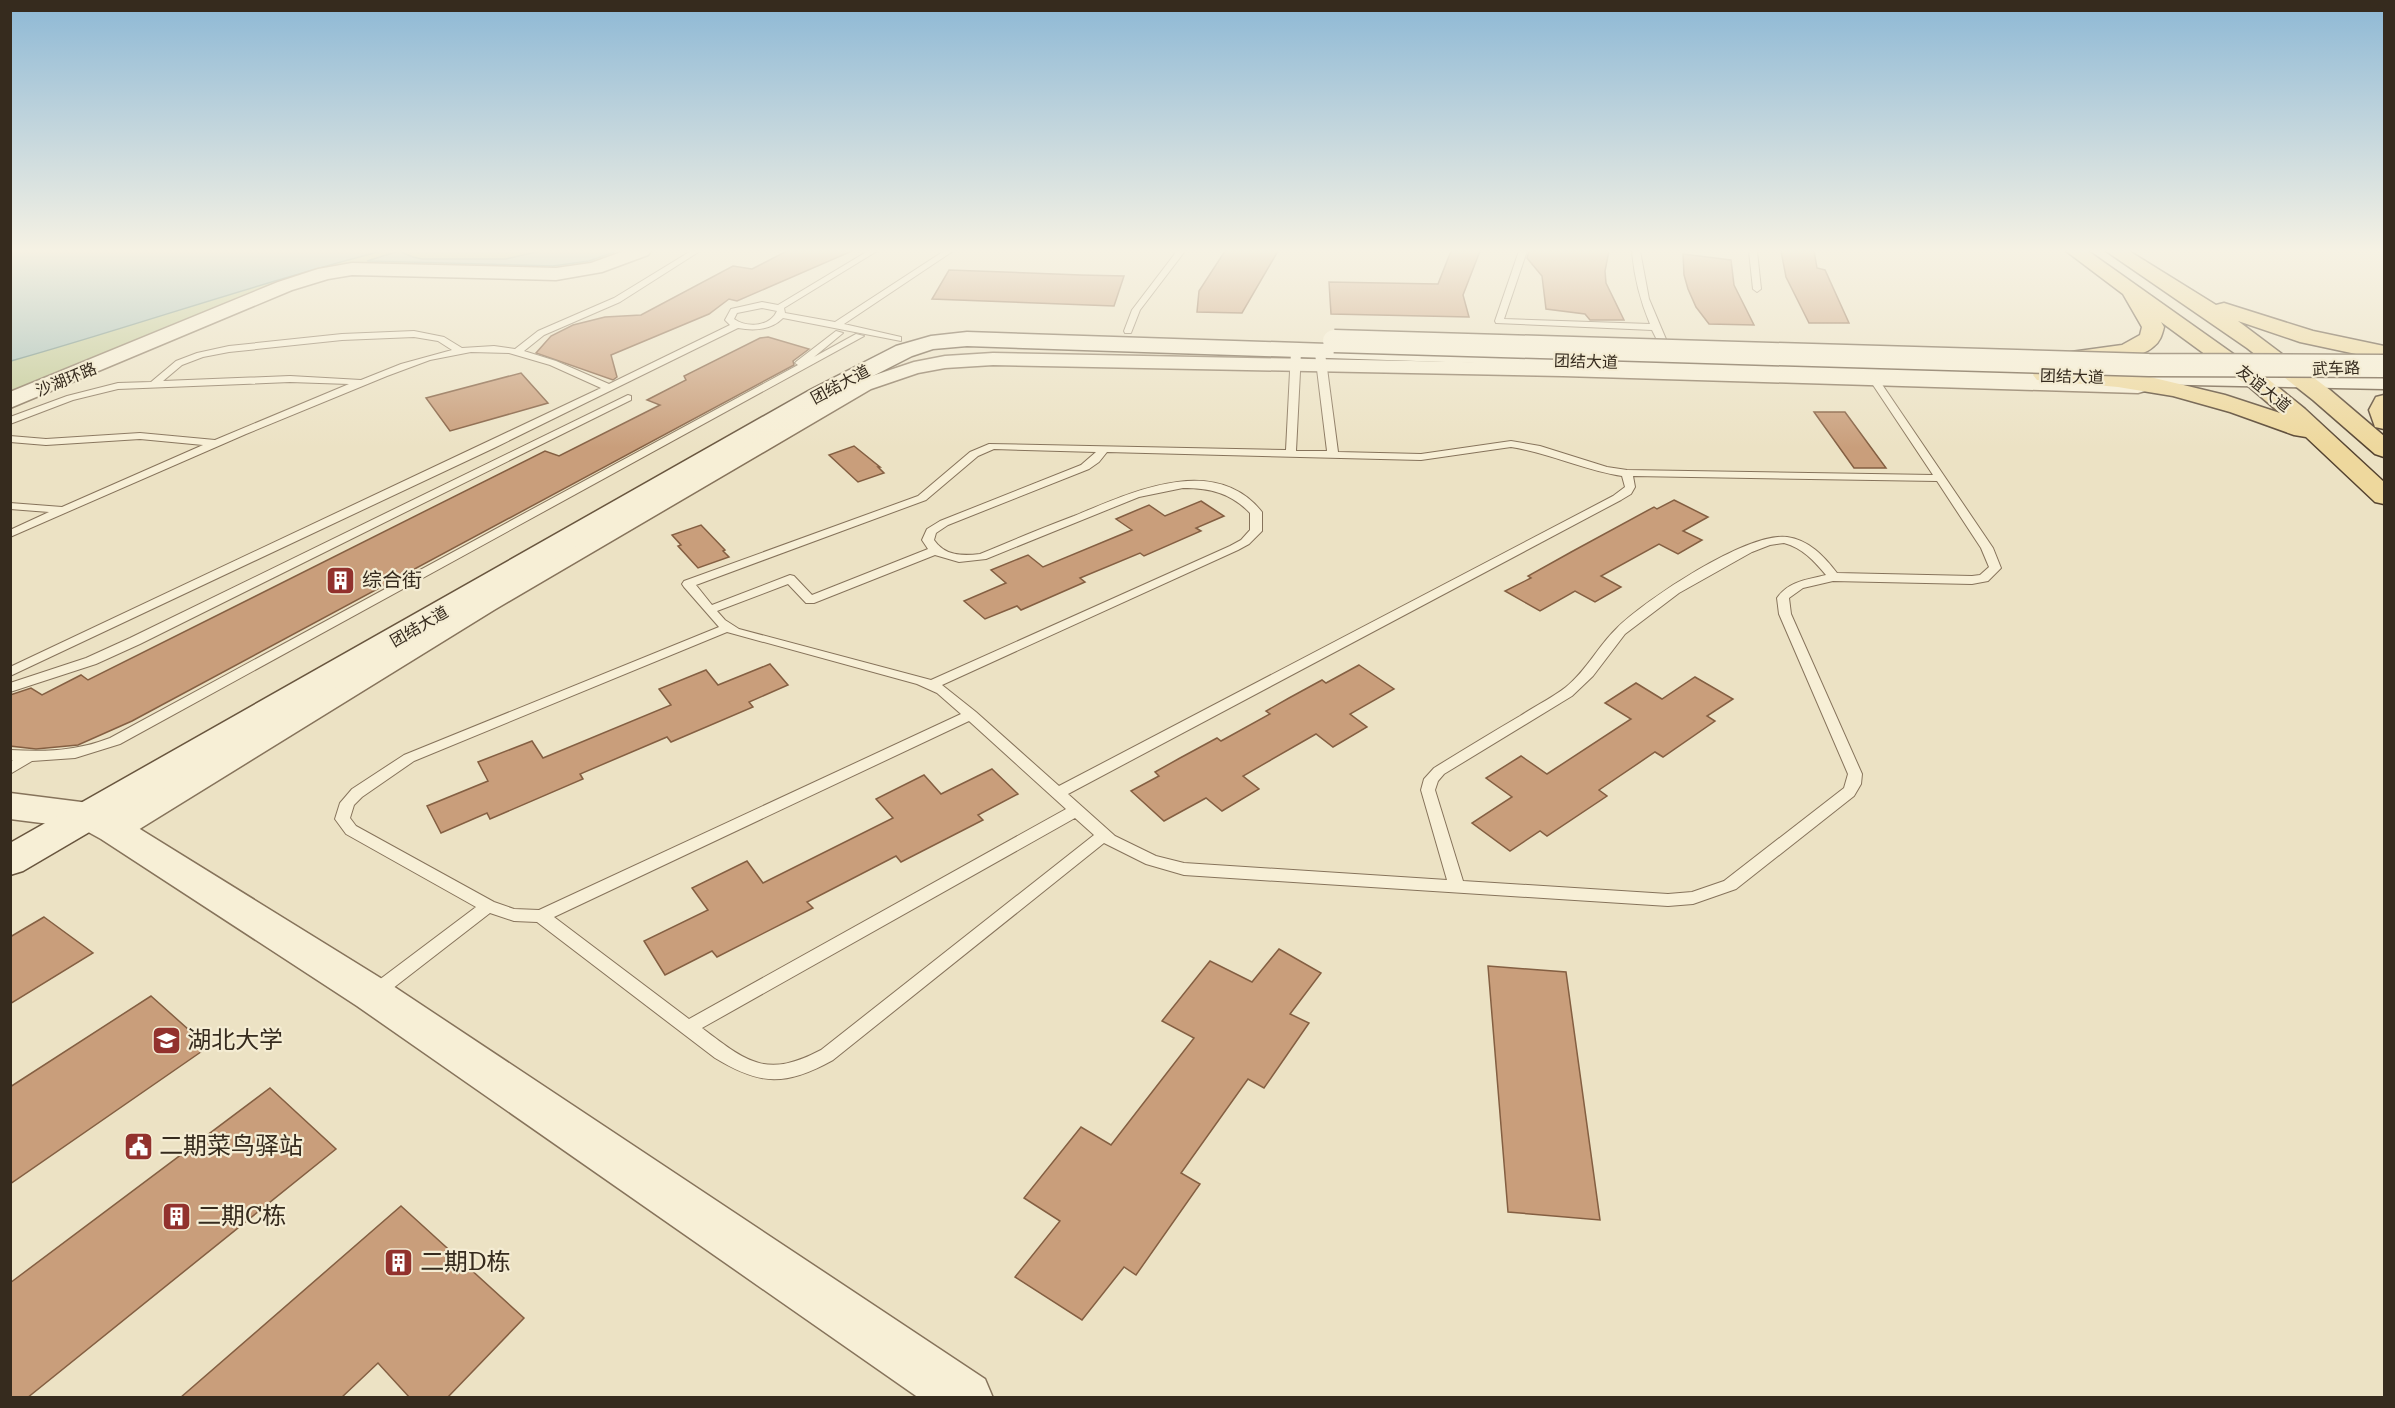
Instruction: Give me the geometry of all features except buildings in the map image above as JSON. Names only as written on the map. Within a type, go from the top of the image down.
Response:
[{"type":"main road","name":"沙湖环路","points":[[10,401],[212,317]]},
{"type":"main road","points":[[2079,357],[2129,350],[2148,343],[2152,338],[2153,327],[2146,317]]},
{"type":"main road","name":"友谊大道","points":[[2169,317],[2248,375],[2323,438],[2385,496]]},
{"type":"main road","name":"友谊大道","points":[[2217,317],[2295,375],[2385,449]]},
{"type":"main road","points":[[2248,317],[2300,335],[2385,353]]},
{"type":"main road","name":"团结大道","points":[[10,839],[88,819],[892,342],[921,332],[951,327],[1267,336],[1659,336],[2079,357],[2248,375]]},
{"type":"main road","points":[[1267,336],[1316,355],[2385,366]]},
{"type":"main road","name":"团结大道","points":[[10,861],[88,819],[818,395],[904,351],[931,343],[967,339],[1316,355],[2045,375],[2248,375]]},
{"type":"main road","points":[[1316,355],[1399,348],[2157,372],[2385,373]]},
{"type":"main road","name":"武车路","points":[[2295,375],[2385,366]]},
{"type":"main road","points":[[2045,375],[2122,380],[2162,387],[2251,411],[2323,438]]},
{"type":"main road","points":[[2248,375],[2295,375]]},
{"type":"main road","name":"武车路","points":[[2295,375],[2385,382]]},
{"type":"main road","points":[[2385,402],[2381,410],[2385,422]]},
{"type":"main road","points":[[10,806],[88,819],[372,994],[966,1398]]},
{"type":"street","points":[[1316,355],[1874,379],[2162,387]]},
{"type":"lane","points":[[517,352],[541,333],[579,317]]},
{"type":"lane","points":[[730,317],[729,320],[737,325]]},
{"type":"lane","points":[[10,672],[610,388],[737,325],[760,326],[775,317]]},
{"type":"lane","points":[[790,317],[892,342]]},
{"type":"lane","points":[[783,378],[838,329],[855,317]]},
{"type":"lane","points":[[1128,331],[1133,317]]},
{"type":"lane","points":[[1500,317],[1499,321],[1659,336],[1652,317]]},
{"type":"lane","points":[[838,329],[859,336],[892,342]]},
{"type":"lane","points":[[155,383],[171,368],[190,358],[245,346],[342,337],[414,334],[441,339],[460,351]]},
{"type":"lane","points":[[10,755],[53,758],[75,756],[115,741],[557,496],[859,336]]},
{"type":"lane","points":[[10,534],[214,443],[411,363],[460,351],[496,349],[517,352],[610,388]]},
{"type":"lane","points":[[1291,454],[1316,355]]},
{"type":"lane","points":[[1316,355],[1333,455]]},
{"type":"lane","points":[[10,421],[97,390],[155,383],[279,379],[364,383]]},
{"type":"lane","points":[[1874,379],[1994,559],[1995,568],[1984,578],[1972,580],[1833,577],[1808,582],[1789,591],[1784,598],[1783,607],[1855,774],[1854,784],[1849,792],[1730,885],[1693,898],[1668,900],[1184,869],[1150,860],[1132,853],[1104,835],[971,715],[933,684],[735,632],[727,628],[709,610],[688,584],[922,498],[974,454],[984,449],[1005,446],[1432,457],[1510,444],[1536,448],[1606,470],[1627,473],[1939,478]]},
{"type":"lane","points":[[10,688],[91,661],[135,641],[494,471],[628,398]]},
{"type":"lane","points":[[10,439],[46,442],[140,436],[214,443]]},
{"type":"lane","points":[[933,684],[1234,548],[1252,537],[1256,531],[1256,512],[1245,500],[1220,489],[1190,484],[1173,485],[1135,495],[991,555],[962,559],[946,557],[928,540],[935,527],[1085,467],[1104,449]]},
{"type":"lane","points":[[1058,793],[1617,498],[1627,492],[1630,487],[1627,473]]},
{"type":"lane","points":[[10,506],[64,510]]},
{"type":"lane","points":[[1458,887],[1428,790],[1431,779],[1439,771],[1567,693],[1584,679],[1618,633],[1635,617],[1727,559],[1758,545],[1784,540],[1813,552],[1833,577]]},
{"type":"lane","points":[[709,610],[790,579],[810,600],[936,550]]},
{"type":"lane","points":[[727,628],[424,750],[382,774],[347,803],[342,819],[351,830],[488,906],[514,915],[541,916],[971,715]]},
{"type":"lane","points":[[10,769],[28,756]]},
{"type":"lane","points":[[687,1028],[1077,810]]},
{"type":"lane","points":[[541,916],[687,1028],[741,1066],[776,1075],[805,1067],[827,1055],[1104,835]]},
{"type":"lane","points":[[372,994],[488,906]]},
{"type":"green space","points":[[11,317],[220,317],[11,396]]},
{"type":"water","points":[[11,317],[160,317],[104,334],[11,361]]},
{"type":"place","name":"综合街","points":[[341,580]]},
{"type":"place","name":"湖北大学","points":[[166,1040]]},
{"type":"place","name":"二期菜鸟驿站","points":[[138,1146]]},
{"type":"place","name":"二期C栋","points":[[176,1216]]},
{"type":"place","name":"二期D栋","points":[[399,1262]]}]
